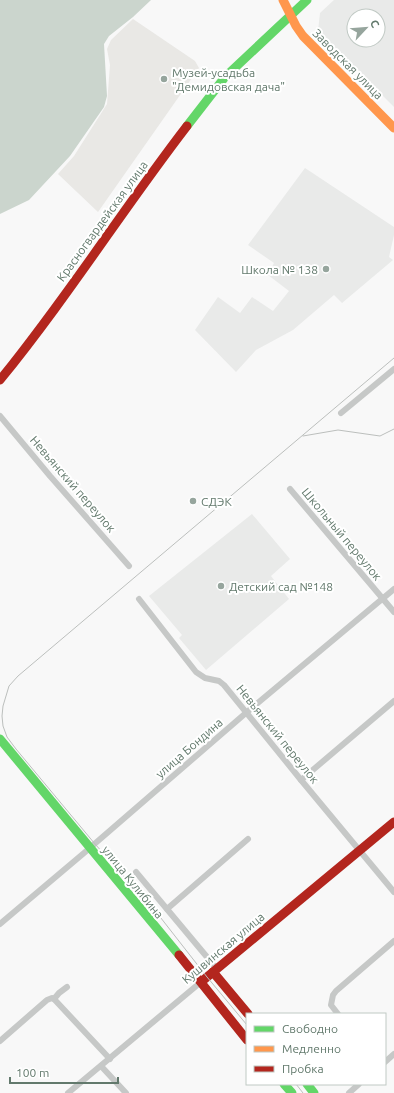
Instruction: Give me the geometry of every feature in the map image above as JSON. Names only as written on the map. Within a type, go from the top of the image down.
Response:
[{"type":"main road","name":"Заводская улица","points":[[283,0],[303,36],[394,128]]},
{"type":"main road","points":[[290,15],[291,0]]},
{"type":"main road","name":"Красногвардейская улица","points":[[0,380],[30,342],[156,166],[214,91],[226,77],[307,0]]},
{"type":"main road","name":"улица Кулибина","points":[[0,739],[201,982],[246,1039]]},
{"type":"main road","name":"Кушвинская улица","points":[[201,982],[394,822]]},
{"type":"main road","points":[[215,970],[247,1013]]},
{"type":"main road","points":[[285,1085],[292,1093]]},
{"type":"main road","points":[[308,1085],[314,1093]]},
{"type":"street","points":[[341,413],[394,369]]},
{"type":"street","name":"Невьянский переулок","points":[[0,416],[50,476],[129,566]]},
{"type":"street","name":"Школьный переулок","points":[[290,489],[394,612]]},
{"type":"street","name":"улица Бондина","points":[[0,924],[90,849],[247,712],[394,589]]},
{"type":"street","name":"Невьянский переулок","points":[[139,599],[196,672],[205,678],[222,683],[247,712],[300,780],[394,892]]},
{"type":"street","points":[[300,780],[394,701]]},
{"type":"street","points":[[167,909],[248,839]]},
{"type":"street","points":[[136,872],[215,970]]},
{"type":"street","points":[[337,1013],[332,1005],[333,995],[336,991],[394,940]]},
{"type":"street","name":"Кушвинская улица","points":[[68,1093],[201,982]]},
{"type":"street","points":[[0,1041],[47,1000],[54,998],[67,987]]},
{"type":"street","points":[[54,998],[110,1059]]},
{"type":"street","points":[[386,1061],[394,1054]]},
{"type":"street","points":[[101,1066],[126,1093]]},
{"type":"street","points":[[349,1093],[358,1085]]},
{"type":"shaded area","points":[[0,0],[151,0],[109,36],[104,44],[107,96],[104,107],[70,156],[29,200],[0,214]]},
{"type":"shaded area","points":[[334,0],[394,0],[394,107],[318,31],[320,13]]},
{"type":"shaded area","points":[[133,19],[195,61],[199,68],[98,212],[58,174],[74,156],[107,104],[110,65],[107,49],[111,40]]},
{"type":"shaded area","name":"Школа № 138","points":[[305,168],[394,227],[394,235],[389,257],[393,260],[342,303],[334,295],[293,330],[256,350],[236,372],[195,330],[218,297],[240,313],[252,297],[273,311],[289,291],[268,275],[274,263],[248,245]]},
{"type":"shaded area","name":"Детский сад №148","points":[[252,514],[290,559],[271,576],[289,599],[206,670],[179,638],[182,635],[149,596]]},
{"type":"tram line","points":[[246,1024],[157,913],[95,844],[16,749],[7,737],[3,726],[3,706],[9,686],[18,676],[394,358]]},
{"type":"tram line","points":[[303,436],[338,430],[380,436],[394,429]]},
{"type":"tram line","points":[[297,1085],[303,1093]]},
{"type":"traffic: fast","points":[[187,126],[225,77],[307,0]]},
{"type":"traffic: fast","points":[[0,739],[179,955]]},
{"type":"traffic: fast","points":[[285,1085],[292,1093]]},
{"type":"traffic: fast","points":[[308,1085],[314,1093]]},
{"type":"traffic: slow","points":[[283,0],[296,26],[303,36],[394,128]]},
{"type":"traffic: jam","points":[[0,380],[25,349],[187,126]]},
{"type":"traffic: jam","points":[[201,982],[394,822]]},
{"type":"traffic: jam","points":[[179,955],[246,1039]]},
{"type":"traffic: jam","points":[[213,972],[247,1013]]},
{"type":"place","name":"Музей-усадьба \"Демидовская дача\"","points":[[164,79]]},
{"type":"place","name":"Школа № 138","points":[[326,269]]},
{"type":"place","name":"СДЭК","points":[[193,501]]},
{"type":"place","name":"Детский сад №148","points":[[221,586]]}]
